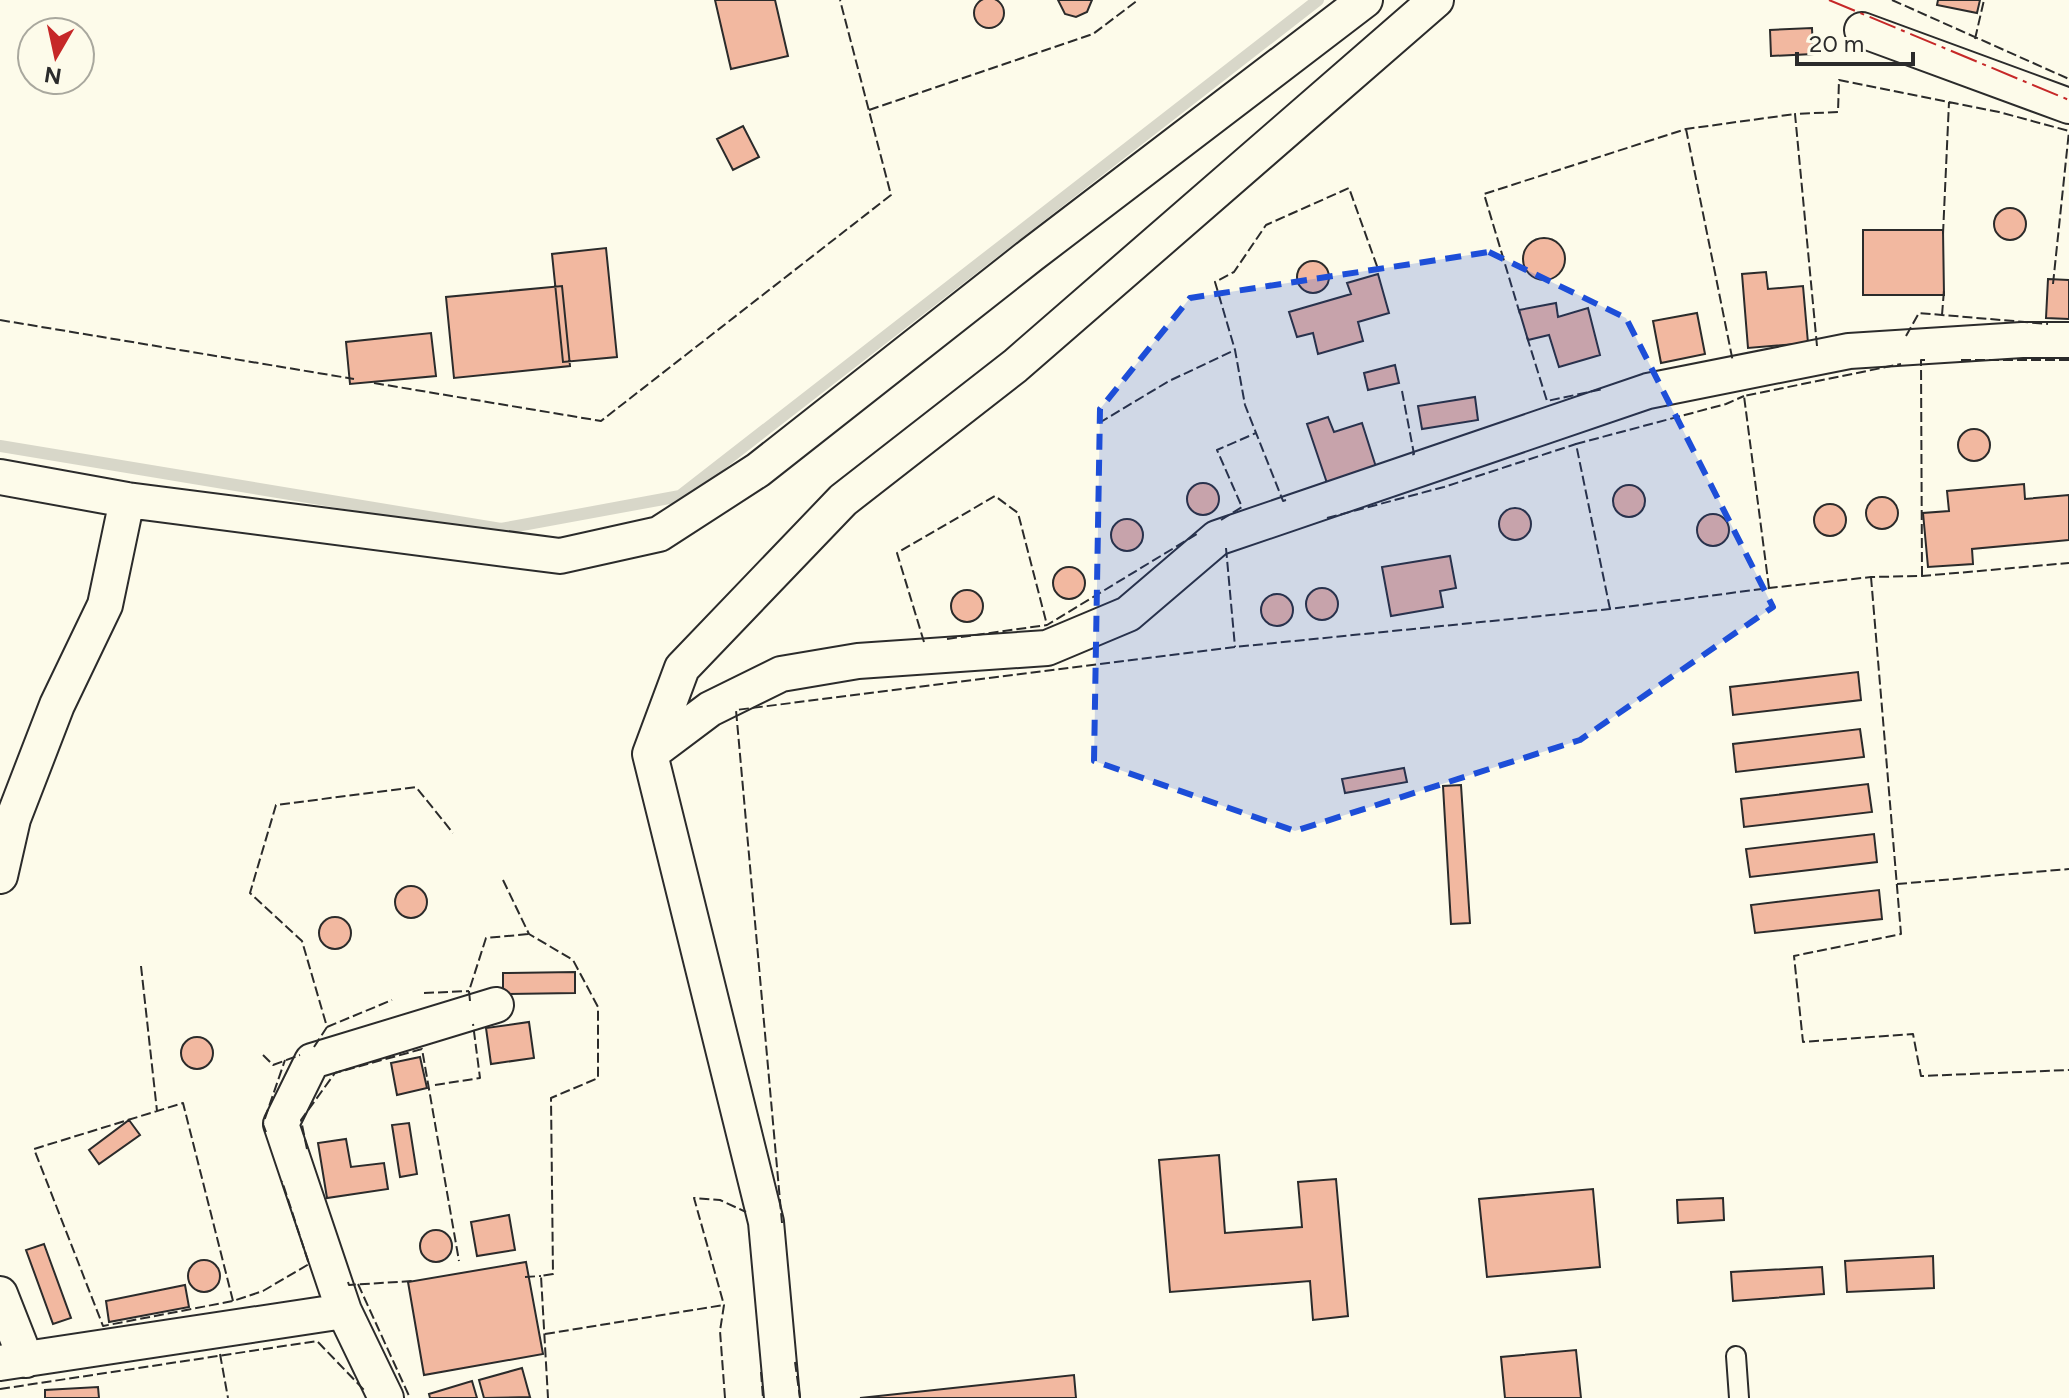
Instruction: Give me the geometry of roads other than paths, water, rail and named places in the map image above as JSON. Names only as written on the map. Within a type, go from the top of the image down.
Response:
[{"type":"street","points":[[0,477],[127,500],[560,556],[659,534],[758,470],[1031,255],[1365,0]]},
{"type":"street","points":[[782,1398],[766,1222],[650,754],[682,668],[843,500],[1015,366],[1436,0]]},
{"type":"street","points":[[1862,30],[2069,106]]},
{"type":"street","points":[[650,754],[710,709],[781,674],[858,661],[1047,648],[1128,614],[1217,538],[1648,391],[1849,351],[2069,340]]},
{"type":"street","points":[[0,876],[13,819],[51,719],[105,605],[127,500]]},
{"type":"street","points":[[386,1398],[344,1311],[281,1124],[312,1061],[496,1005]]},
{"type":"street","points":[[0,1294],[13,1362],[344,1311]]},
{"type":"lane","points":[[1736,1356],[1739,1398]]},
{"type":"waterway","points":[[0,446],[501,529],[680,496],[1318,0]]}]
